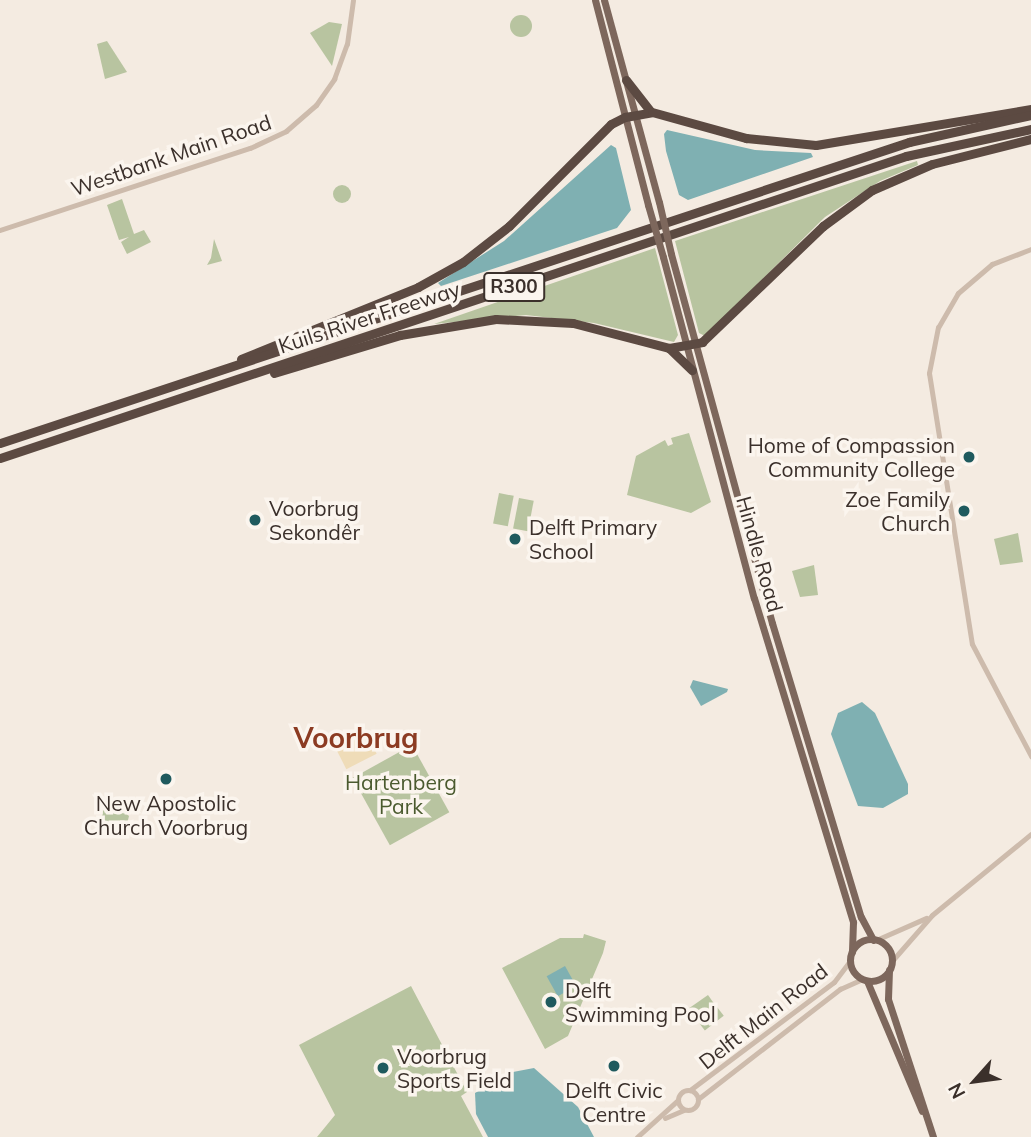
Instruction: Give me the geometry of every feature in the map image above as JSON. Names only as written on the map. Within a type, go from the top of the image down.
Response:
[{"type":"highway","points":[[626,80],[638,99],[652,112]]},
{"type":"highway","points":[[224,369],[255,351],[418,287],[463,262],[509,226],[611,124],[625,117],[652,112],[746,138],[816,145],[1031,109]]},
{"type":"highway","name":"Kuils River Freeway","points":[[0,443],[897,145],[1031,115]]},
{"type":"highway","name":"Kuils River Freeway","points":[[0,458],[906,156],[1031,129]]},
{"type":"highway","points":[[242,378],[277,373],[422,330],[496,318],[573,323],[669,348],[696,344],[708,338],[823,226],[872,190],[932,164],[1031,139]]},
{"type":"highway","points":[[669,348],[692,370]]},
{"type":"main road","name":"Hindle Road","points":[[595,0],[648,205],[696,344],[772,623],[861,917],[875,940]]},
{"type":"main road","name":"Hindle Road","points":[[604,0],[659,202],[667,255],[692,370],[754,598],[851,915],[852,951]]},
{"type":"main road","points":[[875,940],[889,951],[888,999],[933,1135],[865,980],[850,961],[852,951],[859,943],[875,940]]},
{"type":"main road","points":[[865,980],[880,979],[890,966]]},
{"type":"street","name":"Westbank Main Road","points":[[0,230],[250,148],[286,131],[316,105],[334,79],[347,44],[353,0]]},
{"type":"street","points":[[1031,249],[992,264],[958,293],[938,327],[929,373],[972,644],[1031,756]]},
{"type":"street","points":[[890,966],[932,915],[1031,834]]},
{"type":"street","points":[[875,940],[932,915]]},
{"type":"street","name":"Delft Main Road","points":[[690,1090],[834,982],[850,961]]},
{"type":"street","name":"Delft Main Road","points":[[698,1098],[840,989],[865,980]]},
{"type":"street","points":[[637,1137],[658,1121],[682,1092],[690,1090],[698,1098],[693,1109],[658,1121]]},
{"type":"street","points":[[678,1100],[684,1110]]},
{"type":"green space","points":[[521,15],[529,18],[532,26],[529,34],[521,37],[513,34],[510,26],[513,18]]},
{"type":"green space","points":[[329,22],[342,24],[332,66],[310,33]]},
{"type":"green space","points":[[107,41],[127,72],[105,79],[97,44]]},
{"type":"green space","points":[[917,161],[918,165],[880,181],[825,217],[705,336],[699,333],[675,241]]},
{"type":"green space","points":[[342,185],[348,188],[351,194],[348,200],[342,203],[336,200],[333,194],[336,188]]},
{"type":"green space","points":[[122,199],[134,234],[144,230],[151,242],[127,254],[121,242],[129,237],[119,240],[107,205]]},
{"type":"green space","points":[[214,239],[222,261],[207,265],[211,258]]},
{"type":"green space","points":[[655,248],[678,335],[674,342],[594,323],[526,315],[434,324]]},
{"type":"green space","points":[[689,433],[711,502],[691,513],[627,495],[636,456],[665,440],[668,446],[673,444],[671,438]]},
{"type":"green space","points":[[499,493],[514,496],[508,526],[493,523]]},
{"type":"green space","points":[[519,498],[534,501],[528,531],[513,528]]},
{"type":"green space","points":[[1018,533],[1023,562],[1000,565],[994,539]]},
{"type":"green space","points":[[814,565],[818,595],[800,597],[792,571]]},
{"type":"green space","name":"Hartenberg Park","points":[[412,745],[449,812],[390,845],[353,778]]},
{"type":"green space","points":[[105,798],[129,816],[127,824],[101,823]]},
{"type":"green space","name":"Delft Swimming Pool","points":[[584,934],[606,941],[603,953],[568,1036],[545,1049],[502,968],[560,938],[583,938]]},
{"type":"green space","name":"Voorbrug Sports Field","points":[[411,986],[467,1092],[461,1096],[483,1137],[317,1137],[335,1115],[299,1045]]},
{"type":"green space","points":[[708,995],[715,1005],[695,1019],[688,1009]]},
{"type":"green space","points":[[717,1007],[724,1016],[705,1030],[698,1022]]},
{"type":"sand","points":[[363,727],[377,754],[346,769],[333,742]]},
{"type":"water","points":[[667,130],[755,150],[811,153],[813,157],[688,200],[679,195],[666,151],[664,134]]},
{"type":"water","points":[[611,145],[616,148],[631,210],[617,228],[441,286],[438,283],[504,241]]},
{"type":"water","points":[[693,680],[728,689],[701,706],[690,687]]},
{"type":"water","points":[[862,702],[875,713],[908,784],[908,794],[883,808],[858,806],[831,734],[838,713]]},
{"type":"water","points":[[565,966],[576,986],[558,996],[547,976]]},
{"type":"water","points":[[534,1068],[578,1107],[594,1137],[488,1137],[476,1114],[475,1093],[513,1072]]},
{"type":"place","name":"Home of Compassion Community College","points":[[969,457]]},
{"type":"place","name":"Zoe Family Church","points":[[964,511]]},
{"type":"place","name":"Voorbrug Sekondêr","points":[[255,520]]},
{"type":"place","name":"Delft Primary School","points":[[515,539]]},
{"type":"place","name":"New Apostolic Church Voorbrug","points":[[166,779]]},
{"type":"place","name":"Delft Swimming Pool","points":[[551,1002]]},
{"type":"place","name":"Delft Civic Centre","points":[[614,1066]]},
{"type":"place","name":"Voorbrug Sports Field","points":[[383,1068]]},
{"type":"district","name":"Voorbrug","points":[[356,738]]}]
